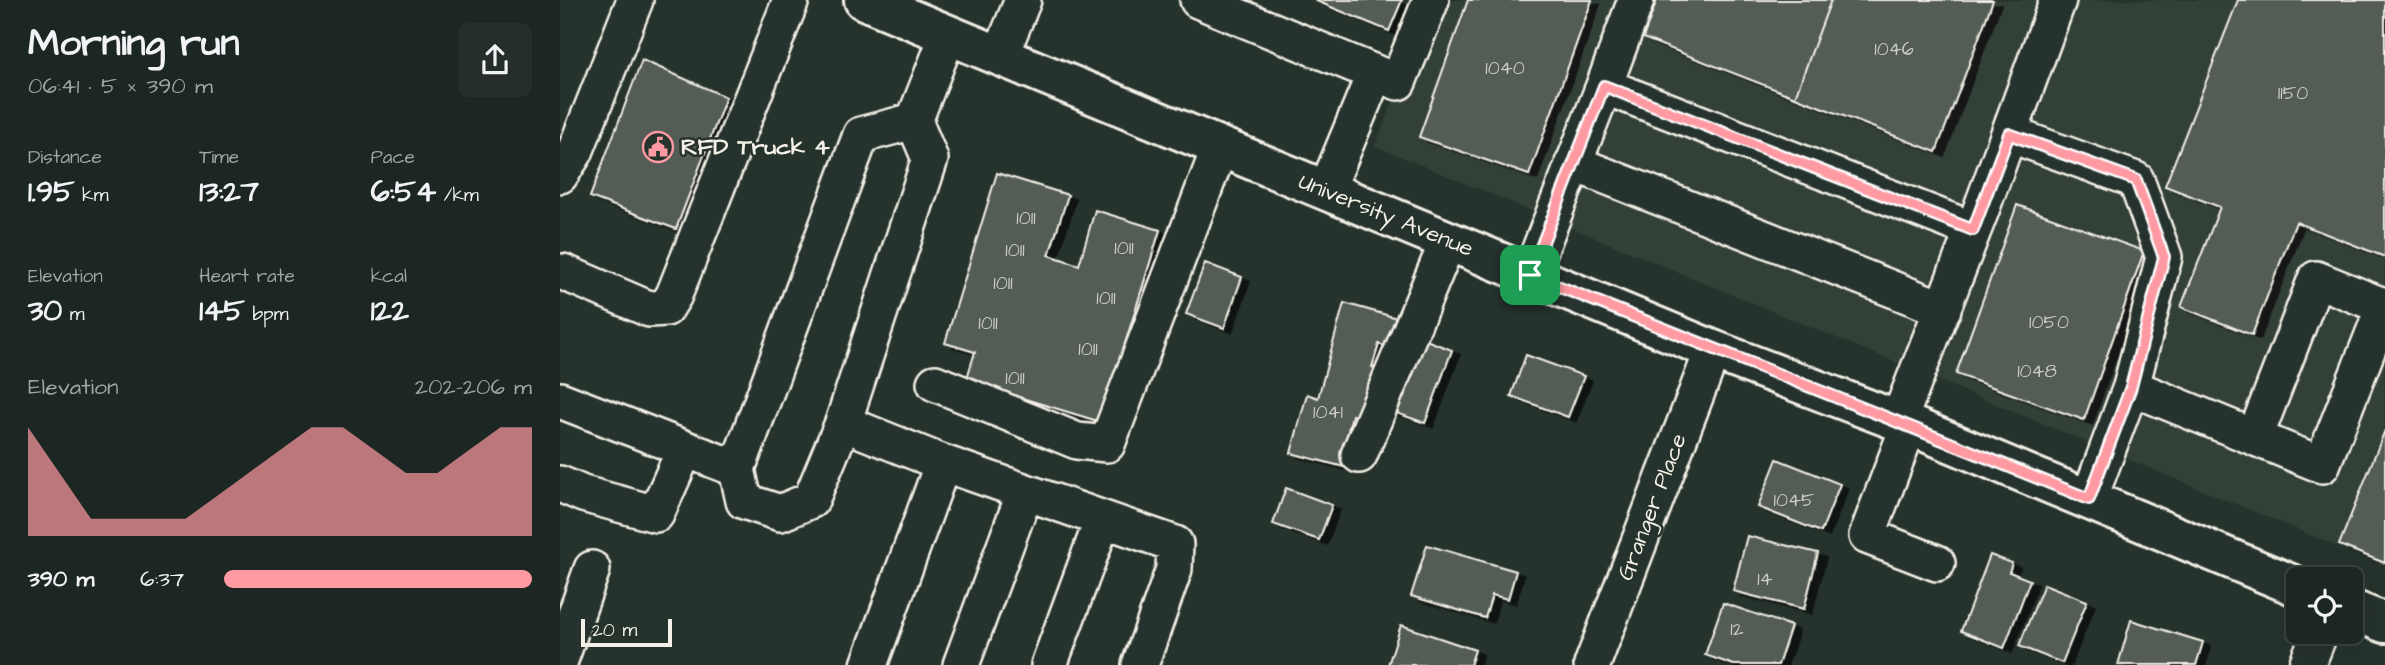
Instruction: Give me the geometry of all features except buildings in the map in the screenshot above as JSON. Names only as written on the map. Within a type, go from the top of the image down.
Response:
[{"type":"main road","name":"University Avenue","points":[[864,0],[1713,350],[1904,424],[2286,582]]},
{"type":"main road","points":[[2363,614],[2385,623]]},
{"type":"street","points":[[560,175],[575,152],[635,0]]},
{"type":"street","points":[[563,272],[649,309],[666,308],[674,295],[791,0]]},
{"type":"street","points":[[1000,56],[1023,0]]},
{"type":"street","points":[[1198,0],[1398,82],[1432,0]]},
{"type":"street","points":[[1530,275],[1636,0]]},
{"type":"street","points":[[1937,563],[1867,536],[1943,309],[2058,0]]},
{"type":"street","points":[[914,121],[861,135],[737,470],[744,501],[780,513],[811,500],[843,423],[930,159],[914,121],[947,35]]},
{"type":"street","points":[[1326,191],[1375,73]]},
{"type":"street","points":[[1604,86],[1973,230]]},
{"type":"street","points":[[2009,134],[2136,180],[2164,257],[2131,387],[2089,499]]},
{"type":"street","points":[[935,383],[1077,441],[1107,444],[1220,147]]},
{"type":"street","points":[[1573,163],[1943,309]]},
{"type":"street","points":[[1359,455],[1448,241]]},
{"type":"street","points":[[2131,387],[2322,465],[2384,306],[2316,279],[2255,437]]},
{"type":"street","name":"Granger Place","points":[[1592,665],[1713,350]]},
{"type":"street","points":[[560,400],[737,470]]},
{"type":"street","points":[[843,423],[943,463],[1175,544],[1174,569],[1140,665]]},
{"type":"street","points":[[560,484],[583,494],[656,514],[685,449]]},
{"type":"street","points":[[869,665],[943,463]]},
{"type":"street","points":[[961,665],[1025,492]]},
{"type":"street","points":[[1049,665],[1103,519]]},
{"type":"street","points":[[560,660],[592,569]]},
{"type":"street","points":[[2307,665],[2315,644]]},
{"type":"shaded area","points":[[1435,0],[2385,0],[2385,566],[1375,146]]},
{"type":"place","name":"RFD Truck 4","points":[[658,147]]},
{"type":"route","points":[[1604,86],[1973,230],[2009,134],[2136,180],[2164,257],[2131,387],[2089,499],[1530,275],[1604,86]]}]
